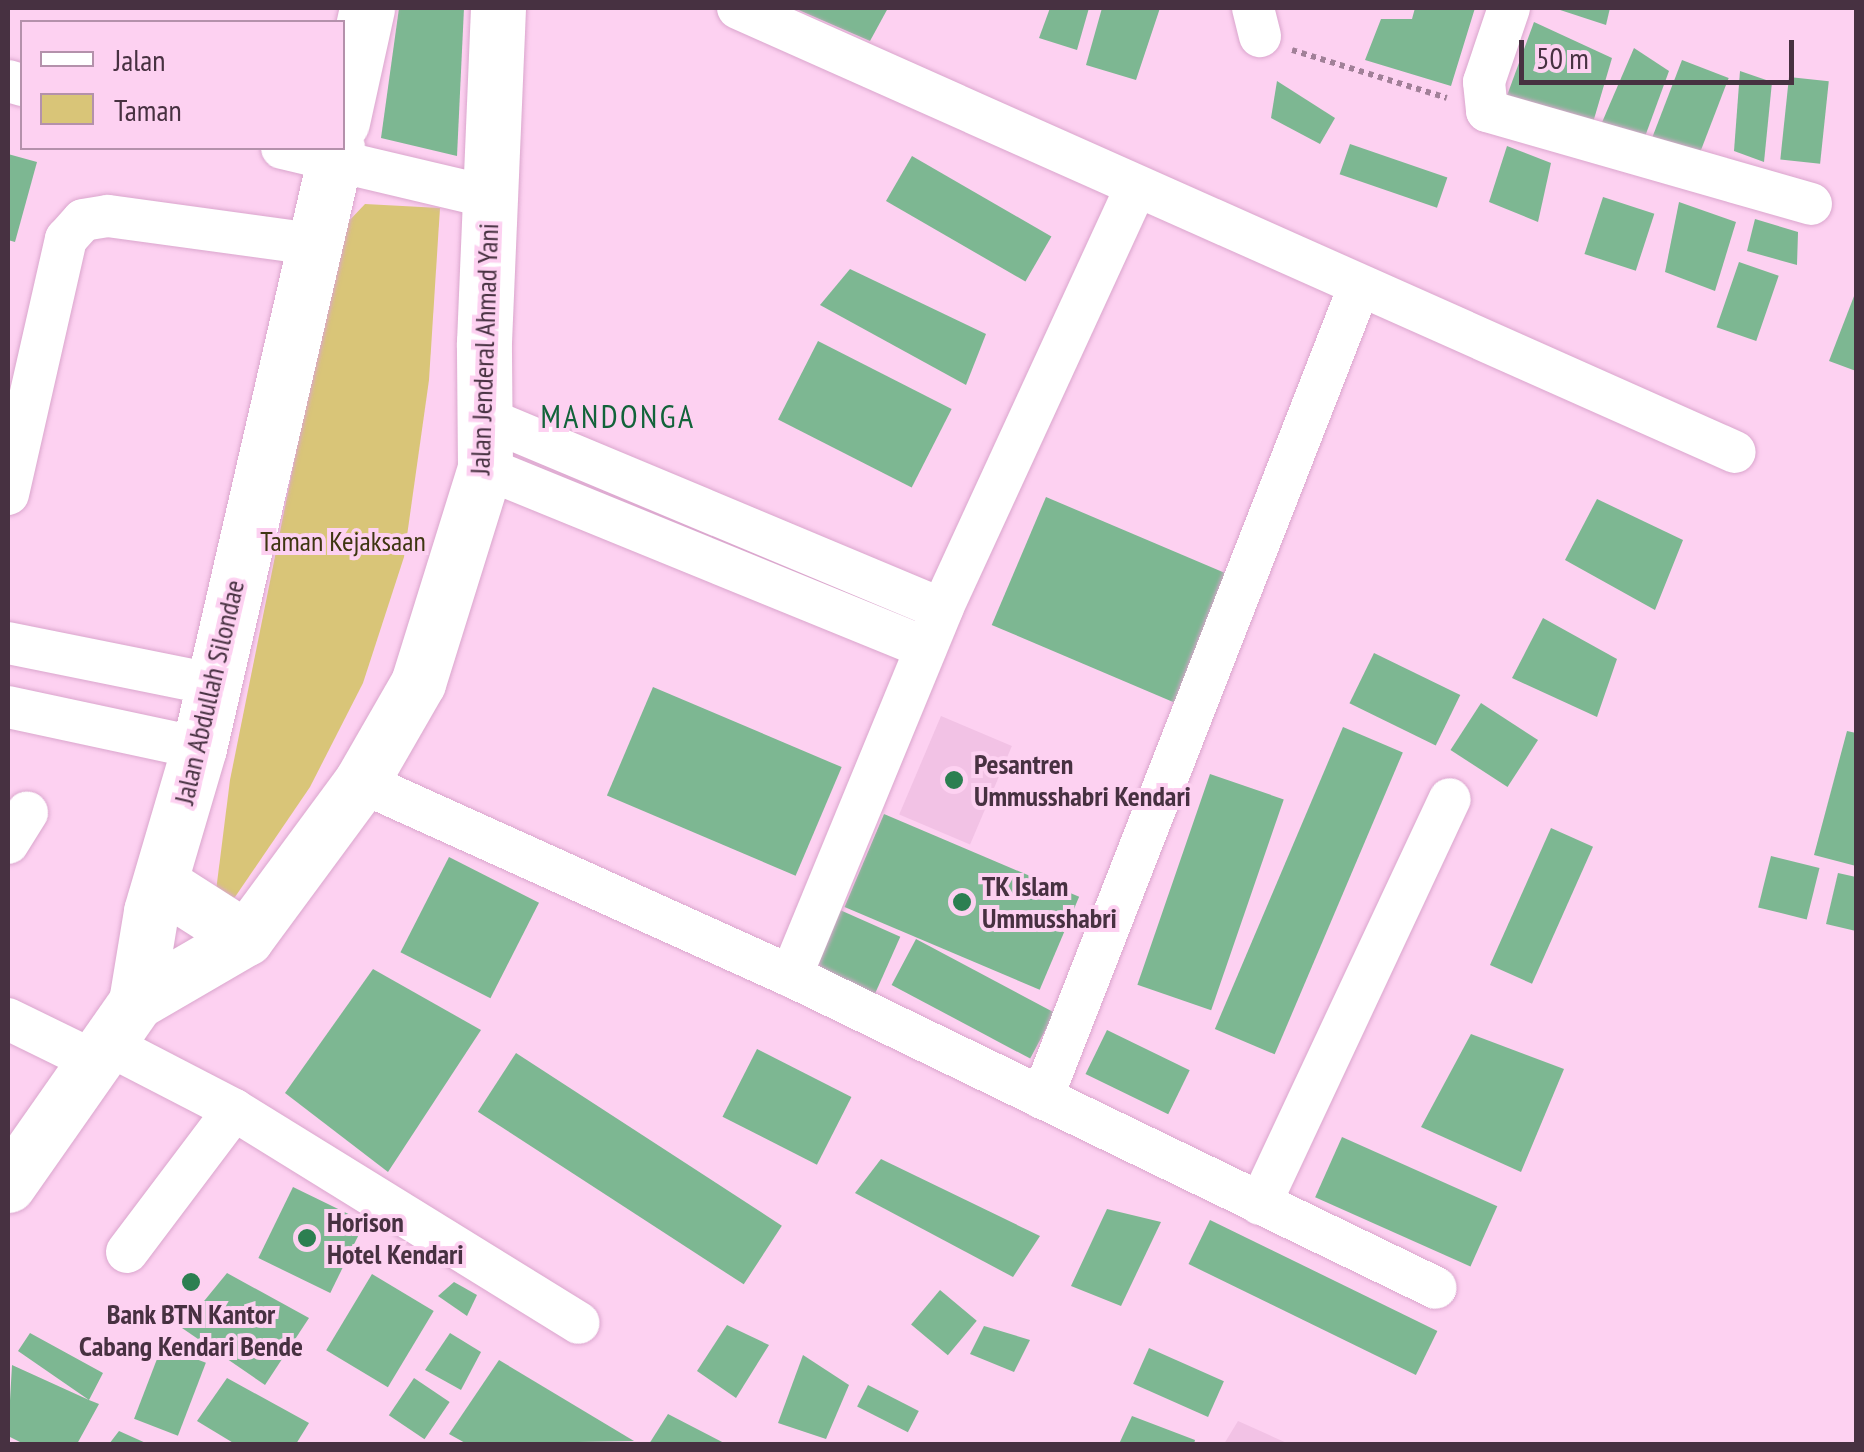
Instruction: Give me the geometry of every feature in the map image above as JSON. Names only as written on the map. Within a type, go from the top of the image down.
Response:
[{"type":"highway","name":"Jalan Abdullah Silondae","points":[[345,110],[367,8]]},
{"type":"highway","name":"Jalan Jenderal Ahmad Yani","points":[[8,1185],[111,1035],[246,938],[360,782],[418,684],[485,443],[498,8]]},
{"type":"highway","name":"Jalan Abdullah Silondae","points":[[111,1035],[199,748],[336,150]]},
{"type":"highway","points":[[160,883],[246,938]]},
{"type":"street","points":[[738,8],[1136,189],[1736,452]]},
{"type":"street","points":[[1509,8],[1484,82],[1487,110],[1811,204]]},
{"type":"street","points":[[345,145],[490,197]]},
{"type":"street","points":[[791,976],[934,628],[1136,189]]},
{"type":"street","points":[[8,494],[66,239],[84,220],[108,216],[312,244]]},
{"type":"street","points":[[1042,1098],[1358,286]]},
{"type":"street","points":[[485,443],[934,628]]},
{"type":"street","points":[[8,644],[212,684]]},
{"type":"street","points":[[8,706],[199,748]]},
{"type":"street","points":[[360,782],[791,976],[1436,1288]]},
{"type":"street","points":[[1260,1204],[1450,799]]},
{"type":"street","points":[[8,1019],[111,1035],[579,1323]]},
{"type":"street","points":[[127,1252],[234,1110]]},
{"type":"path","points":[[1257,22],[1487,110]]},
{"type":"shaded area","name":"Pesantren Ummusshabri Kendari","points":[[941,716],[1012,746],[970,845],[899,814]]},
{"type":"shaded area","points":[[1238,1421],[1289,1444],[1224,1444]]},
{"type":"green space","name":"Taman Kejaksaan","points":[[365,204],[440,208],[429,380],[404,557],[363,683],[310,787],[235,897],[223,902],[216,891],[230,780],[329,288],[347,223]]},
{"type":"building","points":[[399,8],[464,8],[457,156],[381,138]]},
{"type":"building","points":[[794,8],[888,8],[870,41]]},
{"type":"building","points":[[1050,8],[1089,8],[1077,50],[1039,38]]},
{"type":"building","points":[[1102,8],[1160,8],[1136,80],[1086,65]]},
{"type":"building","points":[[1415,8],[1475,8],[1451,86],[1365,60],[1381,19],[1412,19]]},
{"type":"building","points":[[1554,8],[1610,8],[1606,25]]},
{"type":"building","points":[[1534,22],[1612,58],[1589,136],[1505,101]]},
{"type":"building","points":[[1634,48],[1669,71],[1643,142],[1600,127]]},
{"type":"building","points":[[1682,60],[1729,78],[1694,168],[1647,151]]},
{"type":"building","points":[[1740,71],[1772,82],[1764,162],[1734,151]]},
{"type":"building","points":[[1789,77],[1829,81],[1820,164],[1780,160]]},
{"type":"building","points":[[1277,81],[1335,118],[1320,144],[1271,118]]},
{"type":"building","points":[[1350,144],[1447,178],[1437,208],[1340,174]]},
{"type":"building","points":[[1507,146],[1551,163],[1538,222],[1489,202]]},
{"type":"building","points":[[8,154],[37,162],[15,242],[8,240]]},
{"type":"building","points":[[912,156],[1051,236],[1025,282],[886,201]]},
{"type":"building","points":[[1603,197],[1654,214],[1636,271],[1584,254]]},
{"type":"building","points":[[1679,202],[1736,222],[1715,291],[1665,272]]},
{"type":"building","points":[[1755,219],[1798,232],[1797,265],[1747,251]]},
{"type":"building","points":[[1739,262],[1779,276],[1756,341],[1717,327]]},
{"type":"building","points":[[850,269],[986,334],[966,385],[820,305]]},
{"type":"building","points":[[1856,291],[1856,371],[1829,361]]},
{"type":"building","points":[[818,341],[952,409],[912,488],[778,419]]},
{"type":"building","points":[[1046,497],[1236,577],[1181,705],[992,625]]},
{"type":"building","points":[[1597,499],[1683,540],[1655,610],[1565,560]]},
{"type":"building","points":[[1543,618],[1617,659],[1597,717],[1512,678]]},
{"type":"building","points":[[1374,653],[1460,695],[1436,745],[1349,703]]},
{"type":"building","points":[[653,687],[842,767],[796,876],[607,796]]},
{"type":"building","points":[[1481,703],[1538,740],[1508,787],[1451,750]]},
{"type":"building","points":[[1343,727],[1403,752],[1275,1054],[1215,1029]]},
{"type":"building","points":[[1847,731],[1856,733],[1856,866],[1814,855]]},
{"type":"building","points":[[1210,774],[1284,799],[1211,1010],[1137,985]]},
{"type":"building","name":"TK Islam Ummusshabri","points":[[884,814],[1079,897],[1040,990],[845,907]]},
{"type":"building","points":[[1551,828],[1593,847],[1532,984],[1490,965]]},
{"type":"building","points":[[1771,856],[1820,868],[1807,920],[1758,907]]},
{"type":"building","points":[[449,857],[539,903],[490,998],[400,952]]},
{"type":"building","points":[[1838,873],[1856,877],[1856,931],[1826,924]]},
{"type":"building","points":[[840,910],[900,937],[875,993],[815,967]]},
{"type":"building","points":[[916,939],[1055,1013],[1030,1059],[892,985]]},
{"type":"building","points":[[373,969],[481,1030],[388,1172],[285,1093]]},
{"type":"building","points":[[1107,1030],[1190,1070],[1168,1114],[1086,1074]]},
{"type":"building","points":[[1471,1034],[1564,1069],[1521,1172],[1421,1127]]},
{"type":"building","points":[[757,1049],[851,1097],[817,1165],[722,1117]]},
{"type":"building","points":[[516,1053],[782,1226],[744,1284],[478,1112]]},
{"type":"building","points":[[1342,1137],[1497,1206],[1470,1266],[1315,1197]]},
{"type":"building","points":[[881,1159],[1040,1236],[1013,1277],[855,1193]]},
{"type":"building","name":"Horison Hotel Kendari","points":[[293,1187],[365,1222],[330,1293],[258,1258]]},
{"type":"building","points":[[1107,1209],[1161,1222],[1121,1306],[1071,1286]]},
{"type":"building","points":[[1210,1220],[1437,1331],[1416,1375],[1189,1264]]},
{"type":"building","points":[[227,1273],[309,1318],[265,1385],[182,1328]]},
{"type":"building","points":[[372,1274],[434,1311],[388,1387],[326,1350]]},
{"type":"building","points":[[454,1282],[477,1295],[467,1316],[438,1296]]},
{"type":"building","points":[[940,1290],[977,1321],[948,1355],[911,1324]]},
{"type":"building","points":[[727,1325],[769,1345],[736,1398],[697,1371]]},
{"type":"building","points":[[984,1326],[1030,1340],[1014,1372],[970,1354]]},
{"type":"building","points":[[30,1333],[103,1373],[89,1400],[18,1351]]},
{"type":"building","points":[[450,1333],[481,1352],[461,1390],[425,1370]]},
{"type":"building","points":[[162,1346],[206,1363],[178,1436],[134,1419]]},
{"type":"building","points":[[1149,1348],[1224,1381],[1208,1417],[1133,1384]]},
{"type":"building","points":[[803,1355],[849,1385],[826,1439],[778,1423]]},
{"type":"building","points":[[499,1360],[634,1441],[467,1444],[449,1434]]},
{"type":"building","points":[[12,1365],[99,1404],[77,1444],[24,1444],[8,1436]]},
{"type":"building","points":[[227,1378],[309,1423],[296,1444],[235,1444],[197,1421]]},
{"type":"building","points":[[414,1378],[450,1402],[424,1439],[389,1415]]},
{"type":"building","points":[[868,1385],[919,1411],[908,1432],[857,1406]]},
{"type":"building","points":[[668,1414],[726,1444],[649,1444]]},
{"type":"building","points":[[1132,1416],[1195,1440],[1194,1444],[1119,1444]]},
{"type":"building","points":[[119,1431],[148,1444],[109,1444]]},
{"type":"place","name":"Pesantren Ummusshabri Kendari","points":[[954,780]]},
{"type":"place","name":"TK Islam Ummusshabri","points":[[962,902]]},
{"type":"place","name":"Horison Hotel Kendari","points":[[307,1238]]},
{"type":"place","name":"Bank BTN Kantor Cabang Kendari Bende","points":[[191,1282]]},
{"type":"district","name":"MANDONGA","points":[[618,416]]}]
